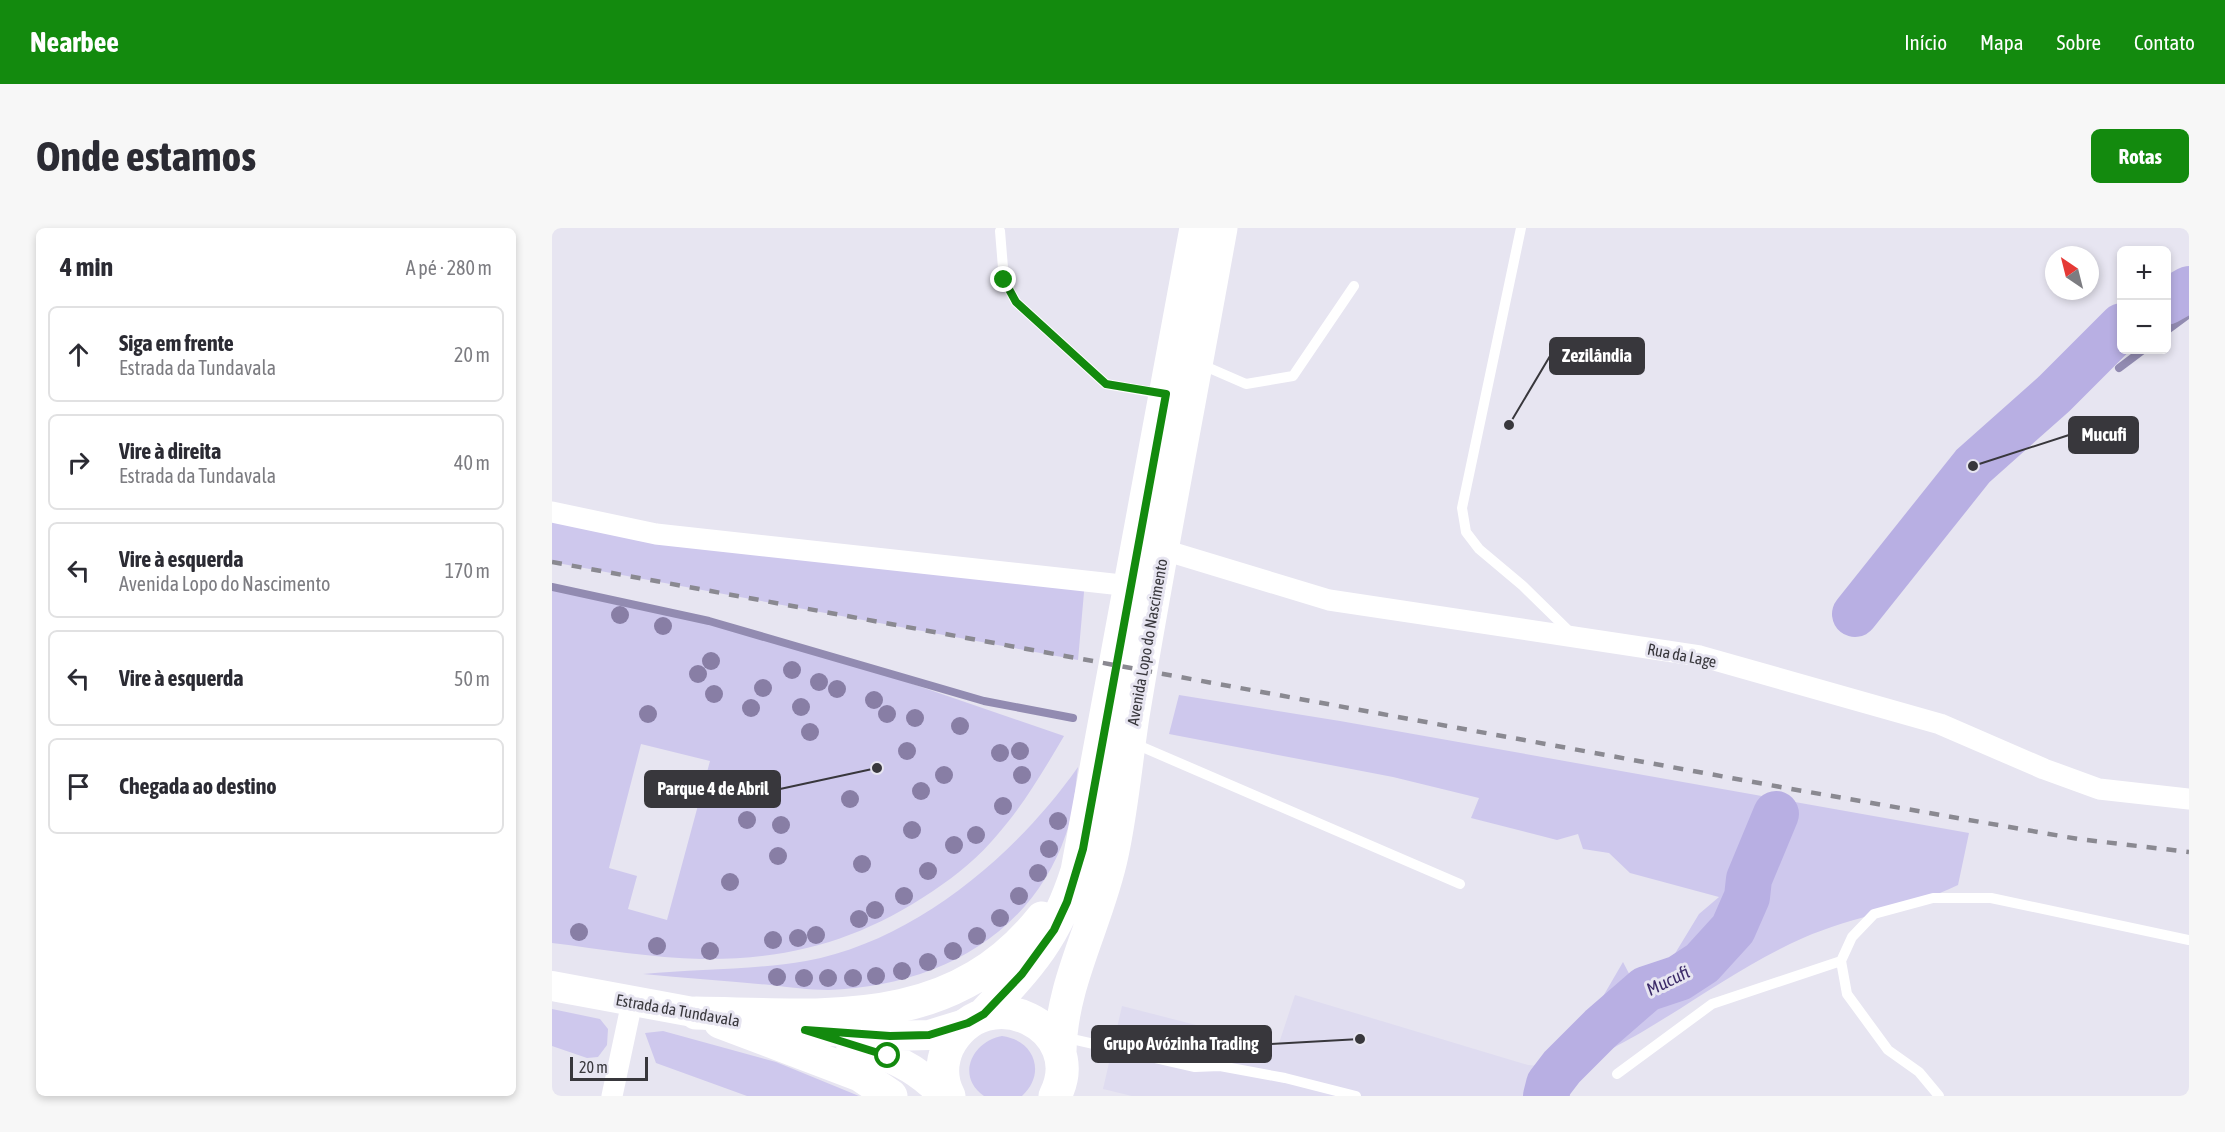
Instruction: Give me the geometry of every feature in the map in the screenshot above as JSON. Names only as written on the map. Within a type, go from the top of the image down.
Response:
[{"type":"main road","name":"Avenida Lopo do Nascimento","points":[[1137,619],[1131,586],[1196,228]]},
{"type":"main road","name":"Avenida Lopo do Nascimento","points":[[1055,1096],[1062,1071],[1060,1021],[1101,899],[1112,856],[1123,723],[1137,619],[1164,550],[1221,228]]},
{"type":"main road","name":"Avenida Lopo do Nascimento","points":[[949,1096],[942,1071],[946,1052],[954,1036],[1022,974],[1054,930],[1067,902],[1123,723]]},
{"type":"main road","points":[[696,1013],[833,1015],[911,1005],[958,988],[998,961],[1029,935],[1052,907],[1083,849]]},
{"type":"main road","name":"Estrada da Tundavala","points":[[552,986],[632,1002],[805,1030],[890,1036],[929,1035],[976,1018]]},
{"type":"main road","points":[[976,1018],[1003,1011],[1021,1014],[1038,1023],[1060,1044]]},
{"type":"main road","points":[[696,1013],[860,1075],[891,1096]]},
{"type":"main road","name":"Estrada da Tundavala","points":[[805,1030],[888,1056],[923,1075],[944,1096]]},
{"type":"street","points":[[552,512],[656,534],[1131,586]]},
{"type":"street","name":"Rua da Lage","points":[[1164,550],[1329,600],[1700,656],[1940,724],[2044,769],[2099,789],[2189,799]]},
{"type":"street","points":[[612,1096],[632,1002]]},
{"type":"lane","points":[[1521,228],[1462,508],[1464,524],[1466,532],[1479,549],[1523,586],[1577,638]]},
{"type":"lane","points":[[1000,231],[1004,280],[1016,302],[1106,384],[1166,394]]},
{"type":"lane","points":[[1197,363],[1246,384],[1293,376],[1354,286]]},
{"type":"lane","points":[[1123,723],[1460,884]]},
{"type":"lane","points":[[1939,1096],[1919,1072],[1888,1050],[1847,994],[1841,961],[1852,937],[1874,914],[1933,898],[1991,898],[2189,940]]},
{"type":"lane","points":[[1617,1074],[1712,1004],[1841,961]]},
{"type":"lane","points":[[1060,1044],[1195,1067],[1220,1066],[1285,1078],[1356,1096]]},
{"type":"shaded area","points":[[552,512],[1085,581],[1078,660],[552,562]]},
{"type":"shaded area","points":[[552,587],[709,621],[834,657],[1064,736],[1016,811],[976,857],[942,885],[906,908],[851,934],[795,951],[765,956],[702,959],[664,957],[552,943]],"holes":[[[641,744],[710,761],[667,920],[628,909],[637,876],[609,868]]]},
{"type":"shaded area","points":[[1179,695],[1340,721],[1969,833],[1958,885],[1920,900],[1822,930],[1782,948],[1741,970],[1662,1020],[1607,1051],[1578,1074],[1562,1096],[1529,1096],[1540,1066],[1562,1067],[1623,962],[1637,989],[1665,970],[1699,914],[1719,897],[1630,873],[1609,853],[1583,849],[1578,834],[1557,840],[1471,818],[1479,798],[1393,777],[1169,734]]},
{"type":"shaded area","points":[[1078,767],[1069,826],[1050,870],[1029,901],[1003,928],[973,950],[940,966],[905,979],[867,987],[828,990],[643,974],[766,966],[806,961],[846,951],[886,935],[924,914],[960,890],[993,862],[1025,832]]},
{"type":"shaded area","points":[[1295,995],[1528,1065],[1540,1066],[1529,1096],[1132,1096],[1103,1089],[1122,1006],[1278,1046]]},
{"type":"shaded area","points":[[552,1009],[600,1019],[608,1029],[607,1045],[598,1057],[587,1058],[552,1046]]},
{"type":"shaded area","points":[[663,1031],[776,1062],[859,1096],[747,1096],[656,1063],[645,1033]]},
{"type":"shaded area","points":[[1002,1036],[1022,1044],[1033,1059],[1034,1077],[1030,1087],[1022,1096],[984,1096],[975,1088],[970,1079],[971,1060],[976,1052],[992,1039]]},
{"type":"waterway","name":"Mucufi","points":[[2170,300],[2189,289]]},
{"type":"waterway","points":[[2171,327],[2189,314]]},
{"type":"waterway","name":"Mucufi","points":[[1855,614],[1973,466],[2054,394],[2117,331]]},
{"type":"waterway","points":[[2119,368],[2138,354]]},
{"type":"waterway","points":[[552,587],[709,621],[984,701],[1073,718]]},
{"type":"waterway","name":"Mucufi","points":[[1546,1096],[1549,1084],[1562,1067],[1601,1028],[1646,989],[1679,978],[1702,963],[1733,929],[1747,897],[1749,879],[1776,814]]},
{"type":"railway","points":[[552,562],[1786,788],[2078,839],[2189,852]]},
{"type":"place","name":"Zezilândia","points":[[1509,425]]},
{"type":"place","name":"Mucufi","points":[[1973,466]]},
{"type":"place","name":"Parque 4 de Abril","points":[[877,768]]},
{"type":"place","name":"Grupo Avózinha Trading","points":[[1360,1039]]},
{"type":"route","points":[[888,1056],[805,1030],[890,1036],[929,1035],[968,1023],[984,1014],[1022,974],[1054,930],[1067,902],[1083,849],[1106,711],[1166,394],[1106,384],[1016,302],[1004,280]]}]
